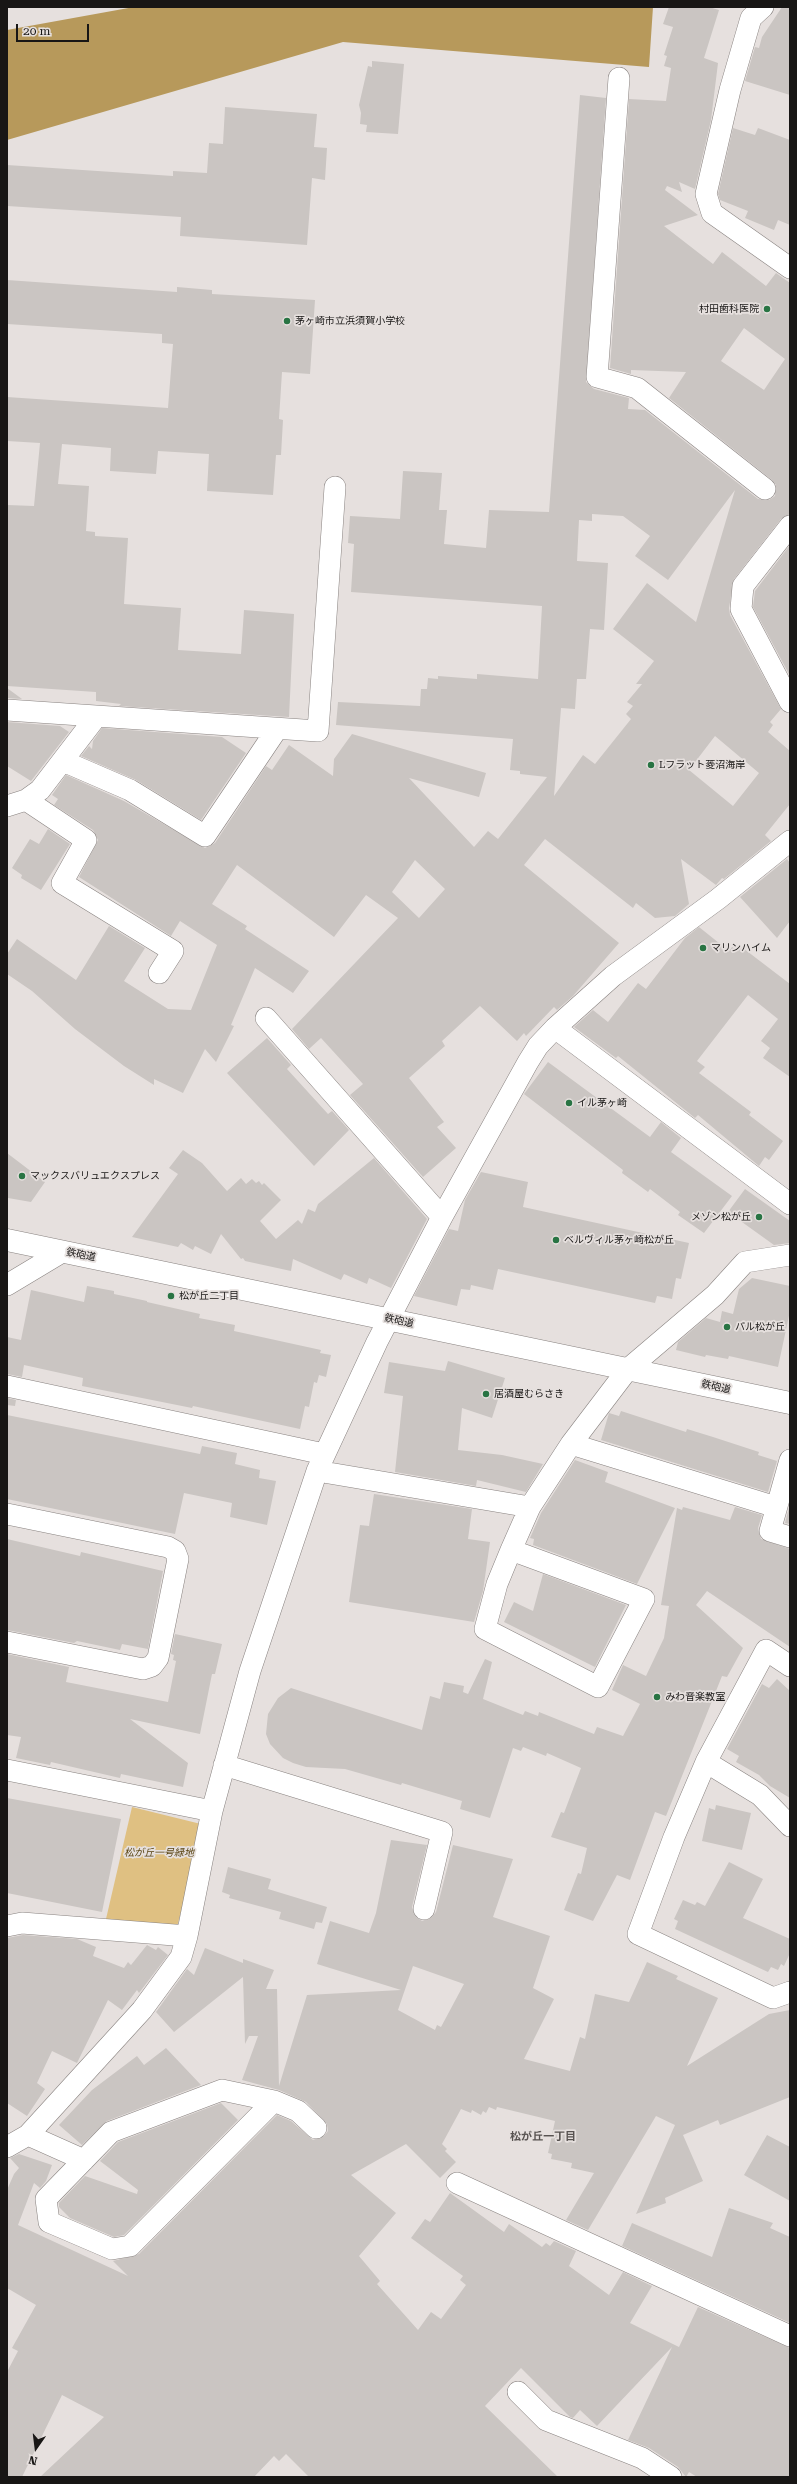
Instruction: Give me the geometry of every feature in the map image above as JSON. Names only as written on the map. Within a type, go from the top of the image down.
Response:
[{"type":"street","points":[[763,7],[751,18],[730,90],[706,194],[712,213],[790,268]]},
{"type":"street","points":[[618,78],[597,377],[636,388],[765,488]]},
{"type":"street","points":[[7,710],[318,731],[335,487]]},
{"type":"street","points":[[790,526],[743,586],[741,609],[790,702]]},
{"type":"street","points":[[17,803],[40,790],[96,717]]},
{"type":"street","points":[[63,761],[130,790],[205,836],[277,729]]},
{"type":"street","points":[[17,803],[86,840],[62,883],[173,951],[159,973]]},
{"type":"street","points":[[7,2146],[28,2135],[142,2010],[181,1957],[187,1936],[212,1811],[250,1671],[321,1462],[442,1216],[528,1062],[538,1046],[613,976],[718,899],[790,841]]},
{"type":"street","points":[[266,1018],[442,1216]]},
{"type":"street","points":[[556,1028],[790,1204]]},
{"type":"street","name":"鉄砲道","points":[[7,1240],[790,1403]]},
{"type":"street","points":[[7,1285],[62,1252]]},
{"type":"street","points":[[511,1550],[644,1599],[598,1687],[485,1629],[497,1584],[511,1550],[530,1507],[571,1444],[628,1369],[715,1295],[745,1262],[790,1255]]},
{"type":"street","points":[[7,1386],[321,1462],[530,1507]]},
{"type":"street","points":[[571,1444],[776,1507]]},
{"type":"street","points":[[790,1460],[770,1531],[790,1537]]},
{"type":"street","points":[[7,1514],[168,1547],[175,1552],[178,1559],[158,1658],[152,1666],[143,1669],[7,1642]]},
{"type":"street","points":[[790,1666],[766,1650],[706,1762],[674,1837],[638,1934],[773,1998],[790,1992]]},
{"type":"street","points":[[706,1762],[760,1795],[790,1826]]},
{"type":"street","points":[[224,1765],[442,1832],[424,1909]]},
{"type":"street","points":[[7,1770],[212,1811]]},
{"type":"street","points":[[7,1926],[22,1923],[187,1936]]},
{"type":"street","points":[[274,2101],[130,2246],[112,2249],[49,2222],[46,2198],[111,2132],[222,2090],[274,2101],[298,2111],[316,2128]]},
{"type":"street","points":[[28,2135],[84,2160]]},
{"type":"street","points":[[457,2183],[790,2336]]},
{"type":"street","points":[[518,2392],[546,2420],[642,2458],[671,2477]]},
{"type":"green space","name":"松が丘一号緑地","points":[[132,1807],[205,1825],[175,1934],[106,1919]]},
{"type":"shaded area","points":[[134,7],[653,7],[649,67],[343,42],[7,140],[7,30]]},
{"type":"building","points":[[669,7],[709,7],[719,10],[704,58],[718,63],[711,120],[695,189],[679,182],[682,192],[667,186],[665,190],[698,215],[664,226],[713,264],[722,252],[766,286],[776,273],[790,283],[790,514],[781,519],[734,579],[729,608],[730,615],[781,709],[770,722],[773,725],[768,732],[790,751],[790,804],[765,835],[771,841],[724,879],[722,878],[716,885],[681,859],[689,904],[675,916],[655,918],[636,903],[633,908],[545,839],[524,865],[619,943],[573,996],[557,1010],[554,1007],[526,1036],[524,1033],[517,1041],[480,1006],[442,1041],[445,1046],[409,1078],[444,1122],[437,1127],[456,1148],[423,1177],[350,1095],[363,1084],[321,1038],[309,1049],[292,1029],[398,918],[366,895],[334,937],[237,865],[212,904],[247,926],[245,929],[309,971],[293,993],[255,968],[231,1025],[234,1026],[216,1062],[205,1049],[183,1093],[154,1079],[154,1085],[124,1066],[75,1029],[32,991],[7,974],[7,954],[17,939],[76,980],[109,926],[145,948],[124,981],[168,1009],[191,1010],[217,945],[180,921],[171,936],[79,877],[98,840],[93,830],[54,805],[58,799],[52,795],[66,775],[124,801],[205,848],[215,843],[266,766],[272,770],[289,745],[333,776],[334,759],[352,734],[486,773],[479,797],[409,778],[474,847],[488,831],[498,839],[547,777],[520,774],[520,771],[510,770],[513,739],[336,725],[338,702],[420,706],[421,689],[427,689],[428,678],[438,679],[438,676],[477,679],[477,674],[538,679],[542,606],[351,592],[354,544],[348,543],[350,516],[400,519],[403,471],[442,473],[439,510],[447,510],[444,544],[486,548],[489,510],[549,512],[580,95],[606,98],[586,382],[594,389],[629,398],[628,409],[645,410],[758,499],[769,500],[775,496],[776,485],[772,480],[669,398],[686,372],[631,370],[631,374],[610,368],[629,99],[666,101],[671,68],[664,66],[667,56],[664,55],[673,27],[663,24]],"holes":[[[744,328],[785,359],[764,390],[721,361]],[[735,490],[696,622],[647,583],[613,629],[654,661],[636,684],[642,684],[627,702],[633,706],[626,714],[631,719],[595,764],[583,755],[554,796],[561,708],[575,709],[577,679],[586,679],[590,629],[604,630],[608,563],[577,561],[579,520],[592,521],[592,514],[623,516],[650,536],[635,556],[668,580]],[[715,736],[759,773],[733,806],[689,770]],[[415,860],[445,889],[419,918],[392,892]]]},
{"type":"building","points":[[782,7],[790,7],[790,95],[745,81],[755,47],[759,48],[762,37]]},
{"type":"building","points":[[372,61],[404,64],[398,134],[366,132],[367,125],[360,124],[361,113],[359,105],[368,66],[372,67]]},
{"type":"building","points":[[225,107],[317,114],[314,147],[327,148],[325,180],[312,178],[307,245],[180,236],[181,217],[7,206],[7,165],[173,176],[173,171],[207,173],[209,143],[223,144]]},
{"type":"building","points":[[733,128],[755,135],[758,128],[790,140],[790,225],[778,220],[774,230],[745,218],[748,211],[720,200],[718,194]]},
{"type":"building","points":[[7,280],[177,292],[177,287],[212,290],[212,294],[315,300],[310,374],[282,372],[279,419],[283,420],[281,455],[276,455],[273,495],[207,491],[209,454],[158,451],[156,474],[110,471],[111,448],[62,444],[58,484],[89,486],[86,531],[95,532],[95,536],[128,538],[124,604],[181,608],[178,650],[241,654],[244,610],[294,614],[289,717],[119,706],[121,704],[96,701],[96,692],[7,686],[7,505],[34,506],[40,443],[7,441],[7,397],[168,408],[173,344],[162,343],[162,334],[7,324]]},
{"type":"building","points":[[790,545],[790,676],[753,607],[755,591]]},
{"type":"building","points":[[7,688],[22,699],[7,698]]},
{"type":"building","points":[[7,722],[60,726],[69,732],[31,781],[7,766]]},
{"type":"building","points":[[102,728],[222,737],[246,753],[201,820],[136,780],[81,756],[89,746],[92,749],[93,741]]},
{"type":"building","points":[[48,829],[70,844],[41,890],[21,878],[22,875],[12,868],[30,839],[39,844]]},
{"type":"building","points":[[787,859],[790,863],[790,921],[777,938],[740,897]]},
{"type":"building","points":[[699,927],[729,951],[732,947],[736,949],[739,945],[790,984],[790,1077],[763,1058],[770,1048],[761,1041],[778,1019],[748,995],[697,1061],[705,1067],[699,1073],[751,1112],[749,1115],[783,1141],[769,1160],[765,1157],[759,1166],[698,1115],[695,1118],[618,1056],[616,1058],[574,1027],[593,1010],[608,1022],[638,983],[646,989],[685,938]]},
{"type":"building","points":[[267,1038],[291,1065],[287,1069],[328,1114],[332,1111],[349,1130],[314,1166],[227,1073]]},
{"type":"building","points":[[548,1062],[650,1137],[661,1122],[681,1138],[671,1152],[732,1196],[704,1233],[678,1215],[680,1212],[650,1189],[648,1192],[622,1173],[623,1170],[524,1094]]},
{"type":"building","points":[[183,1150],[202,1163],[227,1191],[241,1178],[246,1184],[252,1179],[256,1183],[259,1181],[262,1185],[264,1183],[281,1200],[260,1221],[276,1239],[298,1220],[302,1224],[308,1209],[315,1212],[318,1204],[374,1158],[427,1219],[391,1288],[369,1278],[367,1284],[344,1274],[341,1280],[293,1259],[291,1271],[245,1261],[243,1258],[241,1259],[221,1234],[211,1254],[195,1246],[193,1250],[181,1243],[178,1247],[132,1237],[178,1174],[169,1168]]},
{"type":"building","name":"マックスバリュエクスプレス","points":[[7,1153],[45,1182],[31,1202],[7,1199]]},
{"type":"building","name":"ベルヴィル茅ヶ崎松が丘","points":[[481,1172],[528,1182],[523,1207],[689,1243],[681,1279],[676,1278],[672,1299],[657,1296],[655,1303],[498,1269],[493,1290],[471,1285],[470,1290],[461,1289],[457,1306],[414,1296],[449,1229],[458,1231],[465,1200]]},
{"type":"building","name":"メゾン松が丘","points":[[745,1189],[790,1221],[790,1243],[774,1245],[728,1212]]},
{"type":"building","points":[[752,1278],[790,1286],[790,1311],[778,1367],[729,1356],[728,1359],[706,1355],[705,1357],[676,1350],[678,1342],[706,1318],[720,1322],[722,1311],[733,1314],[739,1289]]},
{"type":"building","points":[[87,1286],[114,1291],[114,1294],[200,1314],[199,1318],[235,1325],[234,1331],[321,1350],[320,1353],[331,1355],[326,1377],[319,1375],[317,1383],[314,1382],[309,1407],[305,1406],[300,1429],[193,1406],[192,1408],[82,1386],[83,1378],[24,1365],[22,1377],[7,1374],[7,1337],[21,1340],[31,1290],[84,1302]]},
{"type":"building","points":[[448,1361],[505,1378],[492,1418],[462,1408],[458,1450],[502,1455],[543,1464],[526,1492],[477,1480],[476,1486],[395,1472],[403,1396],[384,1393],[389,1362],[445,1371]]},
{"type":"building","points":[[7,1398],[16,1400],[15,1406],[7,1405]]},
{"type":"building","points":[[621,1411],[686,1432],[687,1429],[713,1437],[759,1452],[758,1455],[777,1461],[768,1492],[601,1440],[609,1413],[619,1416]]},
{"type":"building","points":[[7,1415],[200,1454],[202,1446],[237,1453],[235,1464],[260,1470],[259,1478],[276,1481],[267,1525],[230,1517],[232,1503],[184,1493],[175,1534],[7,1499]]},
{"type":"building","points":[[575,1460],[608,1472],[605,1482],[675,1508],[637,1584],[533,1545],[534,1539],[530,1538],[541,1513]]},
{"type":"building","points":[[374,1494],[472,1509],[468,1539],[490,1542],[483,1591],[474,1622],[349,1602],[360,1525],[369,1526]]},
{"type":"building","points":[[790,1504],[790,1524],[785,1523]]},
{"type":"building","points":[[683,1507],[730,1520],[735,1507],[762,1515],[758,1528],[761,1539],[790,1549],[790,1647],[707,1591],[696,1605],[743,1648],[727,1677],[722,1676],[666,1816],[655,1812],[630,1880],[617,1875],[593,1921],[564,1910],[578,1873],[581,1874],[587,1848],[551,1837],[561,1812],[564,1813],[581,1768],[547,1753],[546,1756],[523,1747],[521,1751],[513,1748],[490,1818],[460,1809],[462,1801],[402,1783],[401,1785],[345,1769],[306,1767],[293,1763],[283,1758],[270,1744],[266,1734],[268,1714],[278,1698],[291,1688],[422,1730],[430,1696],[440,1699],[444,1682],[464,1686],[463,1692],[468,1694],[485,1659],[492,1662],[483,1699],[523,1715],[525,1711],[538,1716],[539,1712],[594,1734],[597,1727],[623,1736],[640,1704],[612,1690],[623,1665],[646,1676],[664,1638],[669,1606],[661,1605],[677,1508],[682,1510]]},
{"type":"building","points":[[7,1539],[80,1556],[81,1552],[163,1571],[148,1649],[122,1644],[120,1650],[77,1641],[74,1643],[7,1630]]},
{"type":"building","points":[[543,1574],[626,1605],[595,1667],[504,1622],[514,1602],[533,1611]]},
{"type":"building","points":[[175,1634],[222,1644],[215,1674],[212,1674],[200,1734],[130,1719],[188,1763],[183,1787],[121,1774],[120,1778],[51,1762],[50,1765],[16,1758],[21,1737],[7,1735],[7,1654],[69,1667],[66,1682],[168,1702],[176,1661],[173,1660],[174,1655],[171,1654]]},
{"type":"building","points":[[777,1679],[790,1691],[790,1798],[770,1786],[759,1775],[736,1762],[739,1756],[727,1749],[762,1684],[769,1688]]},
{"type":"building","points":[[7,1798],[121,1819],[102,1912],[7,1893]]},
{"type":"building","points":[[716,1805],[751,1813],[742,1850],[702,1841],[709,1808],[715,1810]]},
{"type":"building","points":[[391,1840],[427,1845],[412,1907],[416,1917],[422,1921],[432,1917],[436,1912],[453,1845],[513,1859],[493,1917],[550,1936],[533,1988],[554,1999],[524,2059],[570,2071],[580,2037],[585,2039],[595,1994],[629,2002],[647,1962],[678,1976],[676,1979],[718,1998],[687,2066],[769,2014],[790,2010],[790,2097],[720,2125],[718,2120],[683,2135],[703,2181],[665,2198],[666,2203],[636,2214],[675,2125],[656,2116],[588,2230],[566,2220],[594,2173],[571,2168],[572,2163],[551,2159],[552,2154],[548,2153],[555,2121],[497,2107],[496,2110],[489,2107],[486,2113],[483,2111],[481,2115],[472,2110],[471,2113],[461,2109],[442,2144],[447,2149],[445,2151],[456,2162],[440,2178],[406,2144],[351,2175],[396,2213],[359,2256],[380,2281],[377,2284],[418,2330],[431,2312],[441,2319],[466,2285],[460,2280],[463,2276],[411,2238],[425,2219],[430,2222],[450,2193],[504,2232],[509,2224],[542,2247],[546,2243],[550,2246],[554,2241],[576,2251],[569,2266],[609,2295],[623,2272],[652,2286],[630,2323],[679,2347],[698,2307],[790,2348],[790,2477],[697,2477],[689,2472],[686,2477],[678,2467],[649,2448],[628,2440],[672,2347],[597,2426],[580,2410],[573,2418],[570,2417],[521,2368],[485,2406],[558,2477],[309,2477],[286,2454],[279,2461],[274,2456],[254,2477],[40,2477],[104,2417],[62,2395],[22,2477],[7,2477],[7,2372],[18,2351],[12,2348],[36,2305],[7,2288],[7,2190],[14,2174],[19,2168],[10,2158],[19,2154],[52,2165],[46,2181],[40,2188],[34,2183],[18,2225],[128,2276],[113,2261],[139,2254],[277,2115],[291,2121],[313,2140],[324,2136],[328,2131],[327,2124],[306,2102],[279,2090],[242,2080],[258,2036],[249,2036],[245,2044],[243,1977],[174,2032],[156,2012],[187,1969],[194,1975],[205,1948],[243,1963],[243,1959],[274,1970],[266,1989],[277,1989],[279,2086],[307,1995],[401,1990],[317,1964],[330,1921],[369,1933],[376,1913]],"holes":[[[413,1966],[464,1984],[441,2027],[437,2025],[435,2030],[398,2010]]]},
{"type":"building","points":[[729,1862],[763,1879],[743,1918],[790,1939],[790,1953],[784,1966],[781,1964],[778,1970],[771,1967],[768,1972],[675,1929],[678,1921],[674,1919],[683,1900],[695,1905],[697,1902],[705,1906]]},
{"type":"building","points":[[228,1867],[271,1879],[268,1889],[327,1907],[322,1923],[316,1922],[314,1929],[279,1919],[281,1912],[229,1898],[230,1895],[222,1892]]},
{"type":"building","points":[[23,1935],[77,1939],[96,1947],[93,1956],[124,1968],[128,1962],[131,1965],[147,1945],[156,1950],[158,1947],[168,1955],[139,1993],[137,1990],[122,2010],[108,2000],[77,2063],[52,2051],[37,2083],[45,2089],[27,2116],[7,2103],[7,1938]]},
{"type":"building","points":[[166,2048],[201,2085],[107,2121],[82,2145],[59,2125],[92,2090],[137,2056],[144,2065]]},
{"type":"building","points":[[221,2103],[238,2120],[124,2235],[114,2237],[70,2218],[59,2207],[59,2203],[85,2176],[137,2194],[138,2190],[100,2161],[118,2142]]},
{"type":"building","points":[[767,2135],[790,2147],[790,2201],[744,2175]]},
{"type":"building","points":[[729,2208],[773,2223],[770,2228],[790,2237],[790,2323],[622,2246],[632,2223],[712,2257]]},
{"type":"place","name":"村田歯科医院","points":[[767,309]]},
{"type":"place","name":"茅ヶ崎市立浜須賀小学校","points":[[287,321]]},
{"type":"place","name":"Lフラット菱沼海岸","points":[[651,765]]},
{"type":"place","name":"マリンハイム","points":[[703,948]]},
{"type":"place","name":"イル茅ヶ崎","points":[[569,1103]]},
{"type":"place","name":"マックスバリュエクスプレス","points":[[22,1176]]},
{"type":"place","name":"メゾン松が丘","points":[[759,1217]]},
{"type":"place","name":"ベルヴィル茅ヶ崎松が丘","points":[[556,1240]]},
{"type":"place","name":"松が丘二丁目","points":[[171,1296]]},
{"type":"place","name":"パル松が丘","points":[[727,1327]]},
{"type":"place","name":"居酒屋むらさき","points":[[486,1394]]},
{"type":"place","name":"みわ音楽教室","points":[[657,1697]]},
{"type":"district","name":"松が丘一丁目","points":[[543,2137]]}]
